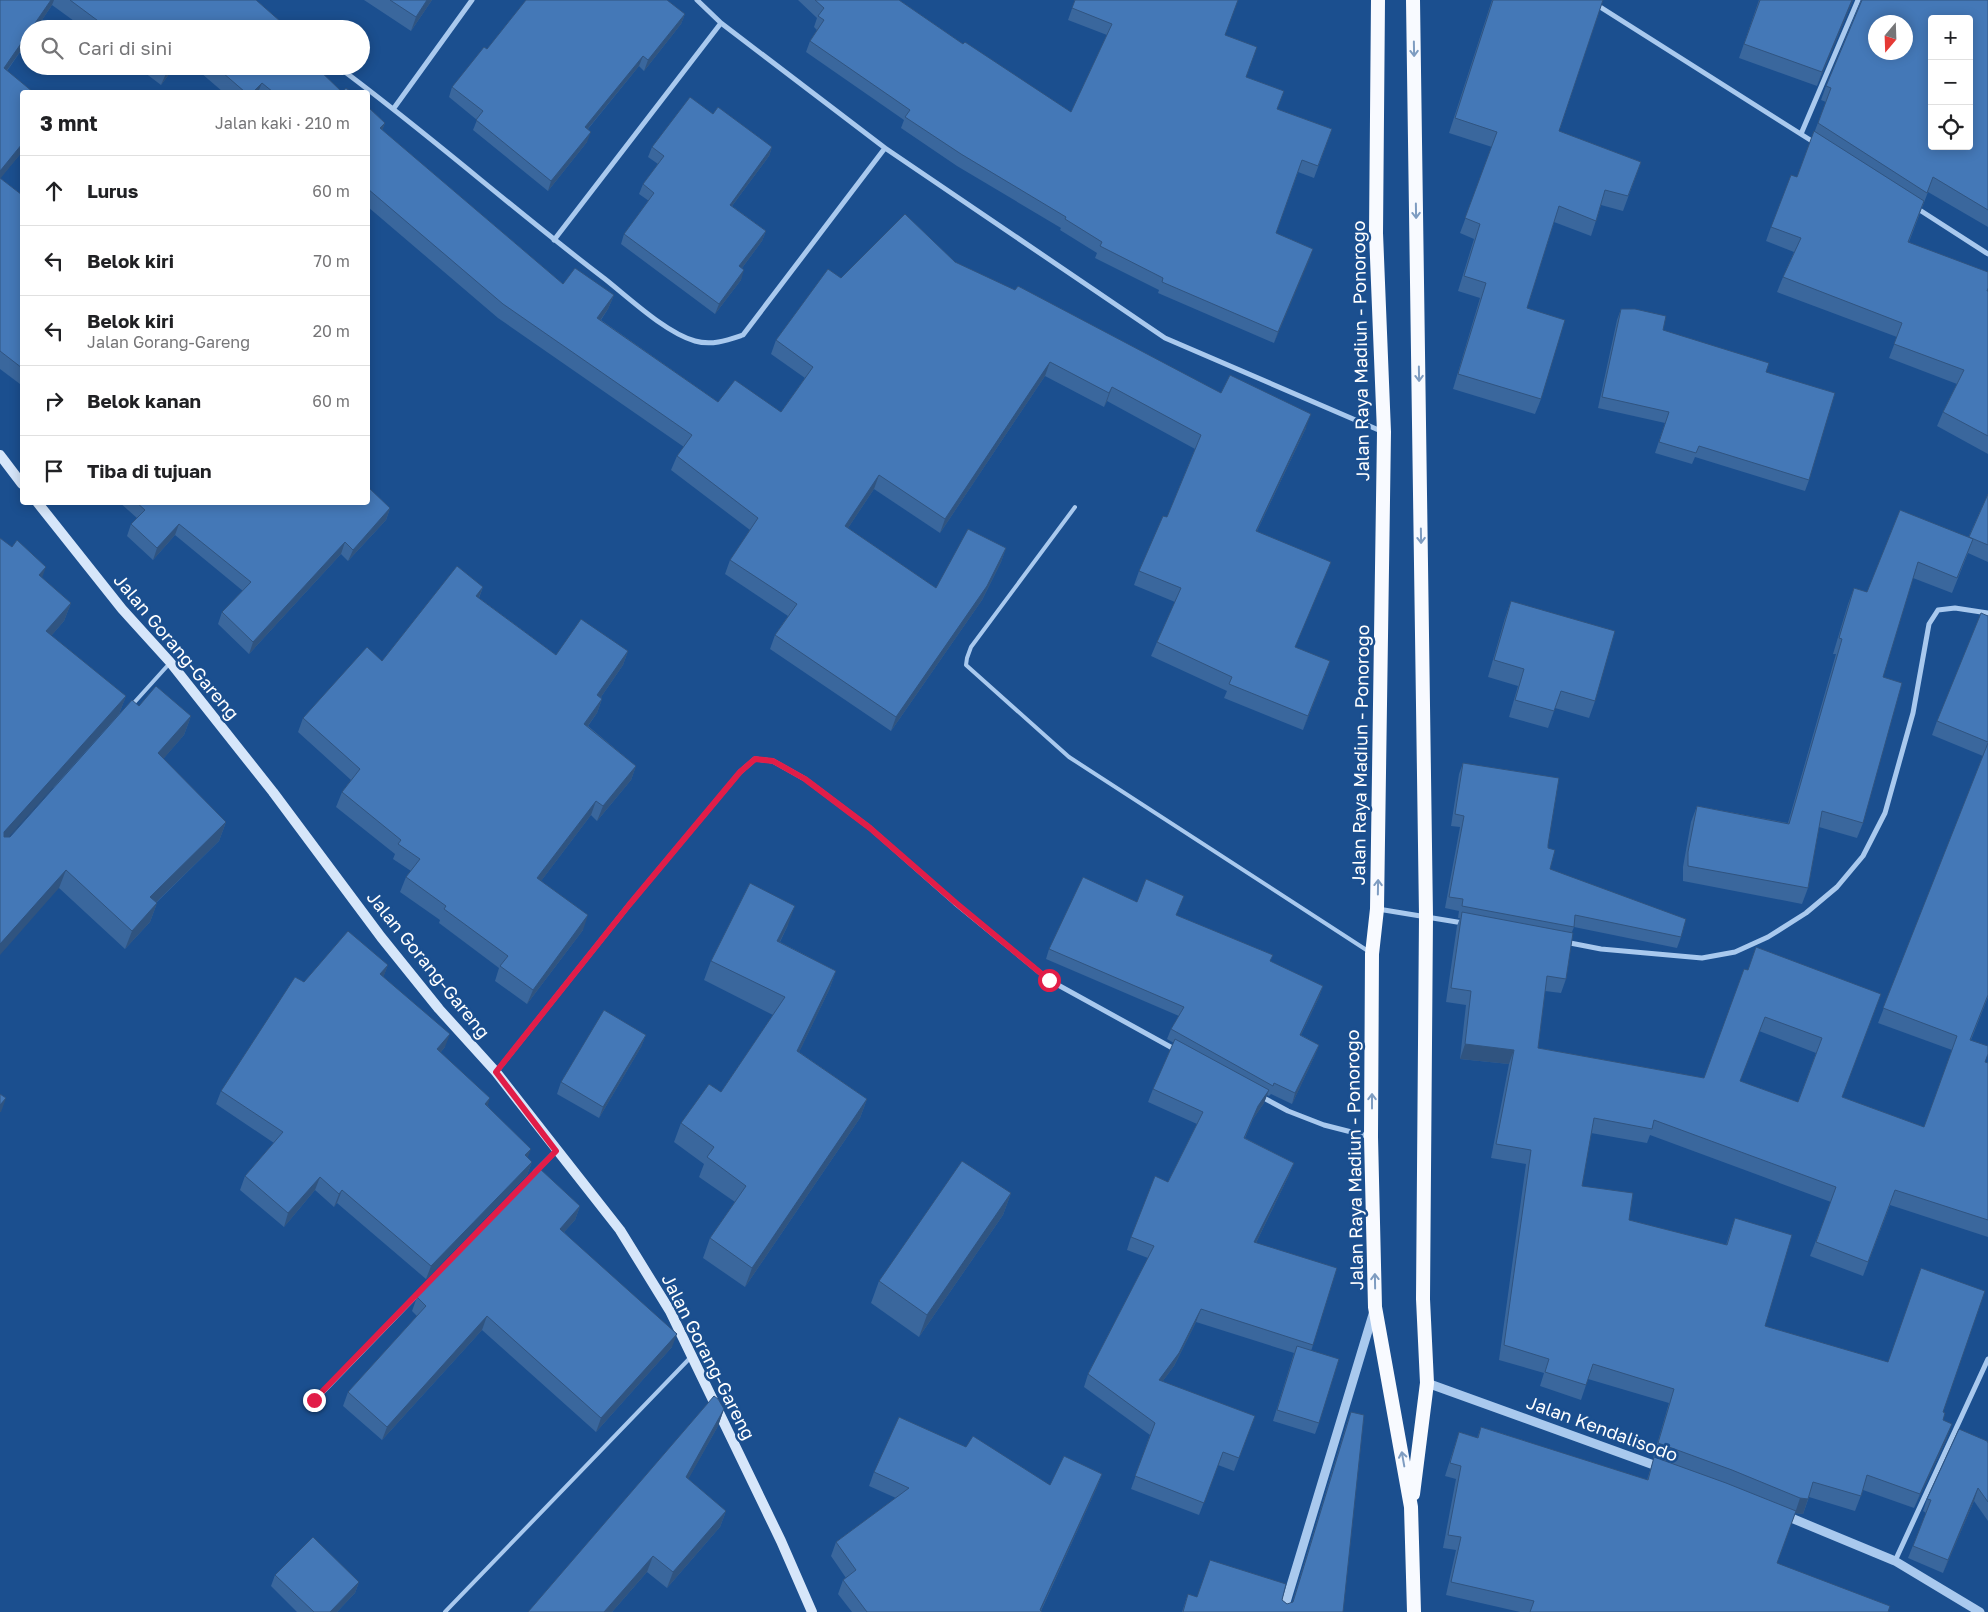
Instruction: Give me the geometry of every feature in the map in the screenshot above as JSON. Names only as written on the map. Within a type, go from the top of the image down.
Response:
[{"type":"highway","name":"Jalan Raya Madiun - Ponorogo","points":[[1378,0],[1376,233],[1384,432],[1378,909],[1372,954],[1371,1137],[1375,1307],[1411,1507],[1414,1612]]},
{"type":"highway","name":"Jalan Raya Madiun - Ponorogo","points":[[1411,1507],[1427,1383],[1423,1299],[1426,916],[1413,0]]},
{"type":"main road","points":[[0,455],[20,481]]},
{"type":"main road","name":"Jalan Gorang-Gareng","points":[[40,505],[122,609],[170,662],[273,792],[387,944],[440,1009],[496,1072],[556,1151],[620,1230],[670,1311],[772,1523],[812,1612]]},
{"type":"street","points":[[394,108],[472,0]]},
{"type":"street","points":[[697,0],[721,23],[885,148],[1165,338],[1384,432]]},
{"type":"street","points":[[1589,0],[1817,144]]},
{"type":"street","points":[[1801,134],[1858,0]]},
{"type":"street","points":[[554,240],[721,23]]},
{"type":"street","points":[[349,75],[370,90]]},
{"type":"street","points":[[370,90],[554,240],[669,329],[696,342],[718,343],[743,335],[885,148]]},
{"type":"street","points":[[1907,202],[1988,254]]},
{"type":"street","points":[[1562,942],[1601,949],[1702,958],[1736,952],[1768,937],[1806,914],[1837,887],[1863,856],[1885,813],[1913,713],[1929,624],[1938,610],[1955,608],[1988,613]]},
{"type":"street","points":[[496,1072],[635,898],[740,772],[755,759],[773,761],[805,779],[870,828],[956,903],[1049,980],[1184,1054]]},
{"type":"street","points":[[1378,909],[1465,923]]},
{"type":"street","points":[[1252,1092],[1324,1125],[1371,1137]]},
{"type":"street","points":[[528,1179],[556,1151]]},
{"type":"street","points":[[314,1400],[445,1265]]},
{"type":"street","points":[[1283,1612],[1375,1307]]},
{"type":"street","points":[[1895,1560],[1988,1359]]},
{"type":"street","name":"Jalan Kendalisodo","points":[[1427,1383],[1668,1470]]},
{"type":"street","points":[[1778,1512],[1895,1560],[1980,1612]]},
{"type":"lane","points":[[1075,508],[971,647],[966,658],[966,665],[1069,757],[1372,954]]},
{"type":"lane","points":[[131,706],[170,662]]},
{"type":"lane","points":[[445,1612],[692,1357]]},
{"type":"building","points":[[0,0],[51,0],[37,20],[20,20],[20,45],[4,68],[31,90],[20,90],[20,146],[0,171]]},
{"type":"building","points":[[70,0],[256,0],[279,20],[97,20]]},
{"type":"building","points":[[390,0],[427,0],[416,17]]},
{"type":"building","points":[[526,0],[667,0],[685,14],[648,60],[643,56],[585,127],[591,132],[551,181],[476,120],[483,111],[452,87],[484,47],[487,49]]},
{"type":"building","points":[[815,0],[899,0],[963,44],[965,42],[1071,112],[1112,24],[1072,8],[1075,0],[1238,0],[1225,35],[1257,47],[1246,77],[1284,91],[1277,109],[1332,129],[1318,166],[1302,160],[1276,233],[1313,249],[1278,332],[1162,282],[1163,278],[1100,246],[1102,242],[1065,219],[1066,217],[961,154],[905,117],[910,110],[810,41],[824,20],[818,16],[824,8]]},
{"type":"building","points":[[1493,0],[1603,0],[1559,131],[1641,162],[1628,196],[1605,190],[1596,221],[1559,206],[1527,308],[1565,320],[1541,399],[1458,374],[1486,283],[1464,276],[1480,224],[1465,218],[1497,132],[1455,118]]},
{"type":"building","points":[[1760,0],[1852,0],[1822,72],[1744,44]]},
{"type":"building","points":[[1862,0],[1988,0],[1988,210],[1933,177],[1927,193],[1818,123],[1831,88],[1826,86]]},
{"type":"building","points":[[225,75],[324,75],[340,90],[271,90],[262,83],[255,90],[243,90]]},
{"type":"building","points":[[690,97],[713,114],[718,107],[772,147],[730,205],[766,231],[739,266],[744,270],[719,304],[624,234],[654,193],[643,184],[664,156],[652,147]]},
{"type":"building","points":[[370,109],[385,123],[380,128],[563,284],[575,268],[614,295],[597,318],[718,402],[735,380],[781,412],[813,367],[776,340],[828,269],[841,278],[905,214],[955,262],[1015,290],[1018,286],[1221,393],[1230,375],[1311,414],[1256,531],[1331,562],[1295,647],[1330,661],[1308,716],[1229,684],[1232,677],[1157,642],[1181,588],[1139,571],[1163,516],[1167,517],[1201,435],[1112,387],[1109,393],[1050,362],[945,519],[879,475],[845,526],[936,588],[968,529],[1006,548],[987,586],[896,717],[775,635],[797,604],[730,560],[758,518],[677,456],[692,435],[503,304],[370,191]]},
{"type":"building","points":[[1814,131],[1924,201],[1908,242],[1988,272],[1988,436],[1943,412],[1964,370],[1894,344],[1902,323],[1783,277],[1801,238],[1771,227],[1791,175],[1797,177]]},
{"type":"building","points":[[0,178],[20,193],[20,366],[0,351]]},
{"type":"building","points":[[1621,309],[1635,309],[1666,316],[1663,330],[1769,363],[1766,372],[1835,393],[1809,480],[1699,446],[1696,453],[1659,442],[1669,412],[1602,397]]},
{"type":"building","points":[[370,489],[390,508],[353,550],[345,542],[253,642],[222,612],[251,582],[179,524],[157,548],[131,524],[145,510],[139,505],[370,505]]},
{"type":"building","points":[[1988,494],[1988,545],[1969,537]]},
{"type":"building","points":[[1900,510],[1973,539],[1957,578],[1918,562],[1883,677],[1902,683],[1863,823],[1822,811],[1808,888],[1688,866],[1688,852],[1697,806],[1789,824],[1842,639],[1839,638],[1854,588],[1867,592]]},
{"type":"building","points":[[0,538],[12,547],[17,540],[46,567],[39,575],[71,603],[46,631],[126,696],[4,832],[4,837],[10,837],[132,700],[139,706],[156,686],[191,716],[158,753],[226,822],[150,897],[157,903],[132,931],[66,870],[0,944]]},
{"type":"building","points":[[457,566],[483,587],[476,596],[556,655],[581,619],[628,651],[597,695],[602,699],[584,724],[636,766],[603,806],[596,801],[537,878],[588,915],[533,990],[500,966],[508,956],[444,909],[446,906],[406,877],[420,859],[398,844],[401,840],[342,792],[360,769],[303,718],[367,647],[382,661]]},
{"type":"building","points":[[1511,601],[1615,631],[1595,701],[1561,691],[1554,711],[1515,700],[1524,669],[1494,660]]},
{"type":"building","points":[[1981,613],[1988,616],[1988,742],[1937,721]]},
{"type":"building","points":[[1988,743],[1988,995],[1970,1040],[1988,1046],[1985,1062],[1988,1063],[1988,1220],[1895,1190],[1868,1262],[1816,1242],[1836,1187],[1654,1120],[1652,1129],[1594,1118],[1582,1186],[1633,1193],[1629,1220],[1727,1245],[1735,1218],[1792,1235],[1765,1326],[1888,1362],[1921,1268],[1985,1291],[1943,1412],[1945,1413],[1943,1420],[1952,1424],[1920,1494],[1867,1475],[1861,1496],[1813,1482],[1808,1499],[1800,1498],[1732,1470],[1658,1443],[1674,1389],[1593,1364],[1586,1385],[1545,1372],[1549,1359],[1504,1345],[1531,1150],[1496,1144],[1514,1050],[1465,1044],[1471,991],[1451,988],[1462,912],[1573,933],[1566,979],[1547,976],[1538,1048],[1704,1078],[1744,969],[1748,970],[1756,947],[1881,994],[1842,1097],[1924,1127],[1957,1036],[1883,1008]],"holes":[[[1765,1017],[1822,1038],[1798,1102],[1740,1081]]]},
{"type":"building","points":[[1463,763],[1559,778],[1548,845],[1548,848],[1555,850],[1550,869],[1686,919],[1681,937],[1575,915],[1574,927],[1462,906],[1463,899],[1449,897],[1464,816],[1455,814]]},
{"type":"building","points":[[1083,877],[1137,902],[1146,879],[1184,896],[1176,915],[1273,955],[1270,961],[1323,986],[1300,1035],[1319,1045],[1295,1093],[1274,1083],[1273,1086],[1171,1029],[1184,1007],[1049,949]]},
{"type":"building","points":[[750,883],[795,906],[777,941],[836,971],[797,1051],[867,1099],[752,1268],[710,1238],[746,1186],[707,1157],[714,1147],[681,1123],[709,1084],[721,1092],[785,997],[711,961]]},
{"type":"building","points":[[348,931],[388,965],[380,974],[450,1034],[437,1049],[490,1098],[485,1104],[531,1149],[525,1155],[532,1162],[431,1266],[342,1190],[339,1194],[320,1177],[288,1213],[245,1176],[283,1132],[221,1091],[295,977],[304,982]]},
{"type":"building","points":[[604,1010],[646,1035],[603,1107],[561,1082]]},
{"type":"building","points":[[1175,1039],[1269,1090],[1258,1106],[1244,1138],[1294,1163],[1254,1242],[1337,1268],[1313,1345],[1201,1309],[1179,1353],[1159,1380],[1255,1416],[1239,1458],[1223,1452],[1204,1503],[1135,1476],[1155,1423],[1088,1374],[1154,1246],[1131,1237],[1155,1176],[1168,1182],[1203,1112],[1153,1089]]},
{"type":"building","points":[[0,1094],[6,1098],[0,1105]]},
{"type":"building","points":[[962,1161],[1011,1193],[927,1315],[879,1281]]},
{"type":"building","points":[[538,1167],[580,1206],[560,1229],[677,1334],[601,1418],[487,1316],[387,1427],[348,1392],[426,1306],[417,1297],[440,1273],[438,1271]]},
{"type":"building","points":[[1297,1346],[1339,1359],[1319,1423],[1277,1410]]},
{"type":"building","points":[[714,1396],[724,1409],[686,1477],[726,1511],[673,1572],[653,1556],[604,1612],[528,1612]]},
{"type":"building","points":[[1351,1412],[1364,1415],[1343,1612],[1183,1612],[1188,1594],[1197,1597],[1210,1560],[1286,1584],[1282,1600],[1287,1604],[1293,1602]]},
{"type":"building","points":[[899,1417],[966,1447],[973,1436],[1050,1485],[1064,1456],[1102,1474],[1040,1610],[1042,1612],[867,1612],[843,1580],[856,1570],[836,1542],[909,1488],[874,1472]]},
{"type":"building","points":[[1481,1427],[1648,1480],[1654,1457],[1796,1511],[1777,1563],[1890,1606],[1888,1612],[1530,1612],[1534,1601],[1451,1582],[1461,1537],[1448,1535],[1461,1466],[1450,1463],[1459,1432],[1478,1438]]},
{"type":"building","points":[[1959,1429],[1988,1443],[1988,1502],[1978,1488],[1948,1560],[1913,1546],[1931,1500],[1927,1499]]},
{"type":"building","points":[[313,1537],[359,1582],[330,1612],[314,1612],[275,1575]]},
{"type":"route","points":[[314,1400],[556,1151],[496,1072],[629,905],[740,772],[755,759],[773,761],[805,779],[870,828],[956,903],[1049,980]]}]
